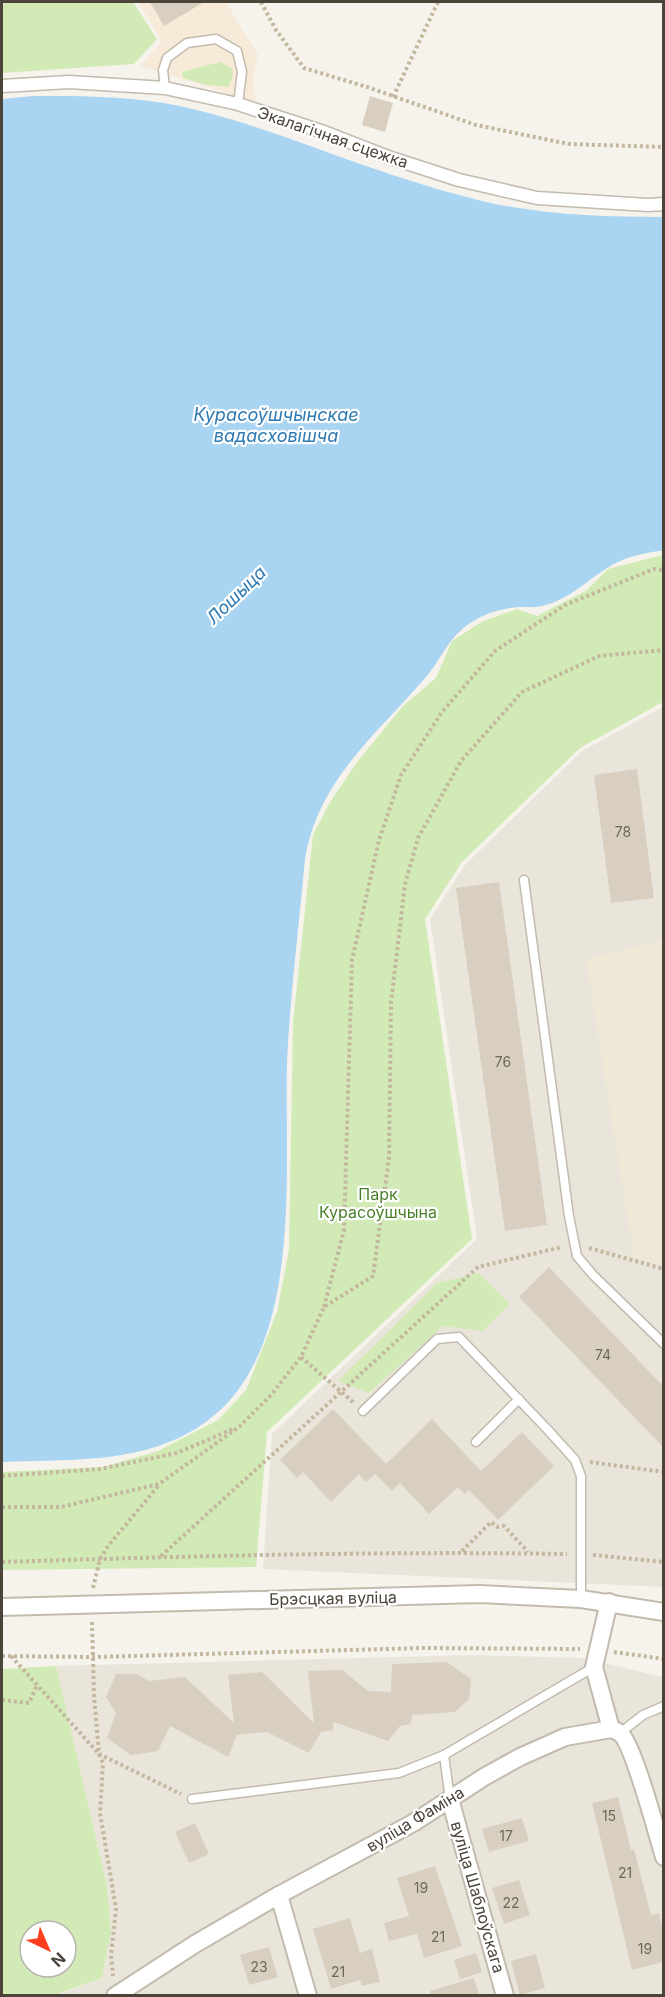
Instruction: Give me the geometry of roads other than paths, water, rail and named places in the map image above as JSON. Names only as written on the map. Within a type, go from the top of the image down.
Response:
[{"type":"street","name":"Экалагічная сцежка","points":[[2,86],[69,82],[165,88],[238,104],[459,180],[537,198],[663,204]]},
{"type":"street","name":"Брэсцкая вуліца","points":[[2,1607],[479,1594],[581,1599],[663,1612]]},
{"type":"street","points":[[609,1602],[594,1667],[615,1731],[627,1743],[663,1857]]},
{"type":"street","name":"вуліца Фаміна","points":[[115,1995],[195,1944],[279,1895],[413,1823],[520,1757],[565,1737],[615,1731]]},
{"type":"street","name":"вуліца Шаблоўскага","points":[[450,1799],[505,1995]]},
{"type":"street","points":[[279,1895],[308,1995]]},
{"type":"lane","points":[[165,88],[163,70],[167,58],[187,42],[216,39],[237,51],[242,72],[238,104]]},
{"type":"lane","points":[[524,880],[569,1216],[577,1256],[593,1275],[663,1344]]},
{"type":"lane","points":[[363,1411],[437,1339],[459,1337],[574,1460],[581,1476],[581,1599]]},
{"type":"lane","points":[[477,1442],[519,1399]]},
{"type":"lane","points":[[192,1799],[399,1773],[444,1755],[594,1667]]},
{"type":"lane","points":[[615,1731],[663,1706]]},
{"type":"lane","points":[[444,1755],[450,1799]]},
{"type":"water","name":"Курасоўшчынскае вадасховішча","points":[[33,96],[115,98],[183,107],[221,116],[457,195],[501,205],[570,214],[663,217],[664,550],[637,555],[618,562],[556,602],[539,607],[513,608],[494,612],[477,619],[464,628],[451,641],[432,670],[352,760],[322,805],[305,859],[292,986],[287,1062],[286,1204],[283,1255],[275,1305],[260,1350],[238,1390],[207,1421],[160,1446],[108,1457],[2,1462],[2,99]]},
{"type":"water label","name":"Лошыца","points":[[236,595]]},
{"type":"park label","name":"Парк Курасоўшчына","points":[[378,1203]]}]
